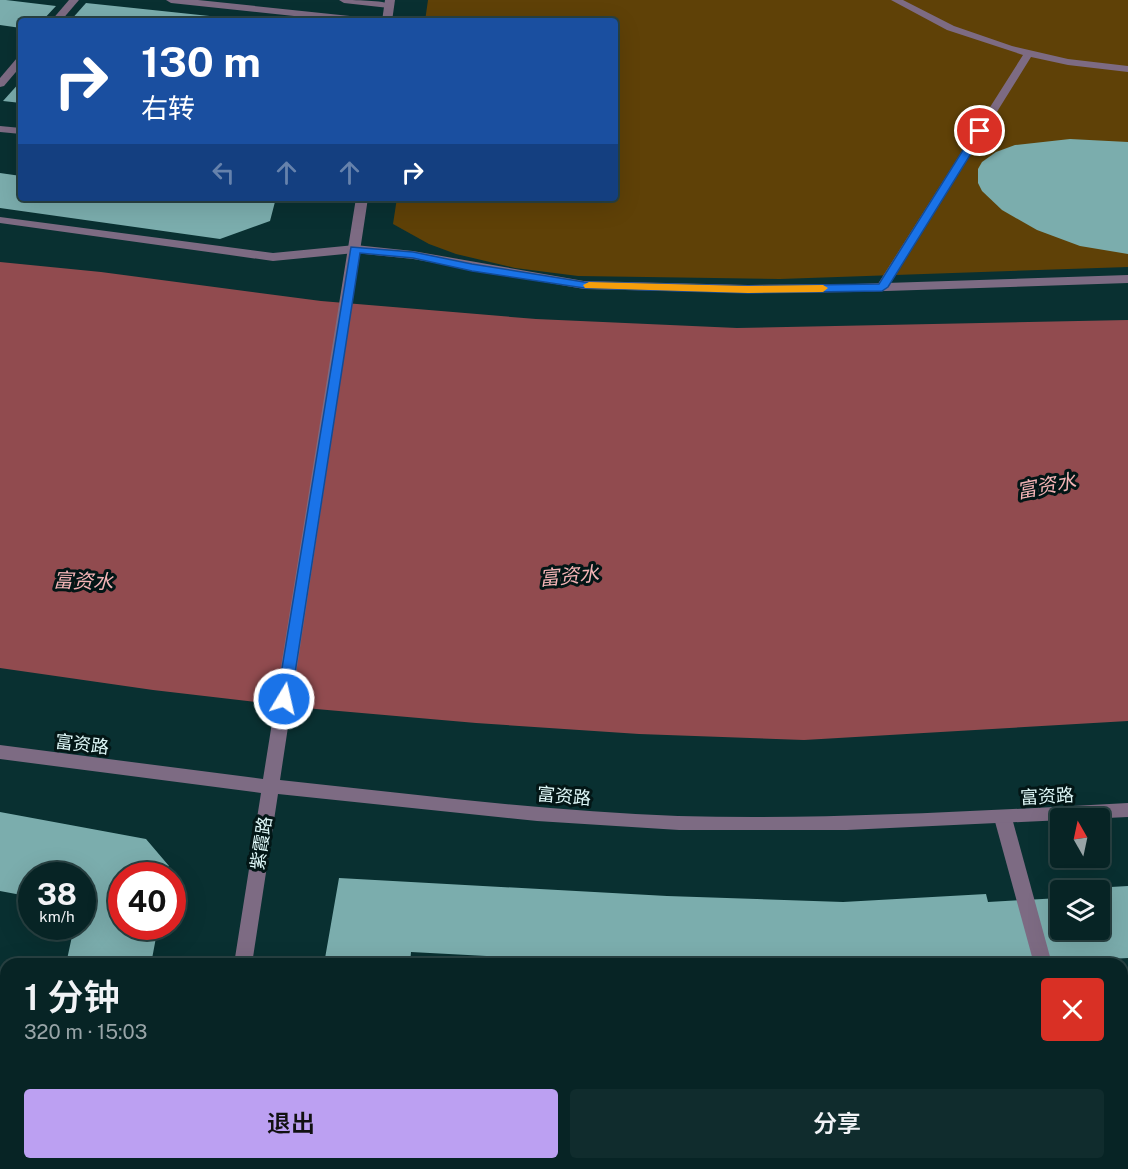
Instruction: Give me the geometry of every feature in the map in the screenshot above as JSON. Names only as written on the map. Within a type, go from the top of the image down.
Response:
[{"type":"street","points":[[59,18],[74,0]]},
{"type":"street","points":[[171,0],[341,18]]},
{"type":"street","points":[[344,0],[389,2],[387,18]]},
{"type":"street","points":[[896,0],[946,26],[1029,53],[1074,63],[1128,69]]},
{"type":"street","points":[[882,287],[1029,53]]},
{"type":"street","points":[[0,84],[18,63]]},
{"type":"street","points":[[0,129],[18,131]]},
{"type":"street","name":"紫霞路","points":[[244,958],[362,201]]},
{"type":"street","points":[[0,220],[273,257],[355,249],[413,255],[584,285],[748,289],[1128,279]]},
{"type":"street","name":"富资路","points":[[0,752],[270,787],[565,816],[677,823],[789,825],[912,823],[1128,810]]},
{"type":"street","points":[[1003,818],[1041,958]]},
{"type":"shaded area","points":[[428,0],[1128,0],[1128,267],[780,279],[578,276],[515,268],[456,254],[429,244],[393,224],[397,201],[618,201],[618,18],[425,18]]},
{"type":"water","name":"富资水","points":[[0,262],[101,272],[321,301],[536,319],[737,328],[1128,320],[1128,721],[804,740],[639,734],[316,709],[153,690],[0,668]]},
{"type":"building","points":[[0,0],[56,6],[45,18],[18,18],[18,28],[0,25]]},
{"type":"building","points":[[86,3],[228,18],[73,18]]},
{"type":"building","points":[[18,84],[18,103],[3,101]]},
{"type":"building","points":[[1070,139],[1128,142],[1128,254],[1080,246],[1037,230],[1002,210],[982,191],[978,183],[978,169],[982,162],[996,152],[1015,145]]},
{"type":"building","points":[[0,173],[18,176],[18,201],[275,201],[270,221],[220,239],[0,208]]},
{"type":"building","points":[[0,812],[146,839],[166,862],[108,862],[108,940],[156,940],[152,958],[67,958],[71,940],[96,940],[96,862],[18,862],[18,894],[0,891]]},
{"type":"building","points":[[339,878],[667,896],[843,902],[986,894],[988,902],[1050,899],[1050,940],[1110,940],[1110,887],[1128,886],[1128,958],[522,958],[411,952],[410,958],[325,958]]},
{"type":"slow traffic","points":[[589,285],[666,288],[823,288]]},
{"type":"route","points":[[284,699],[355,249],[413,255],[527,277],[584,285],[748,289],[882,287],[980,131]]}]
